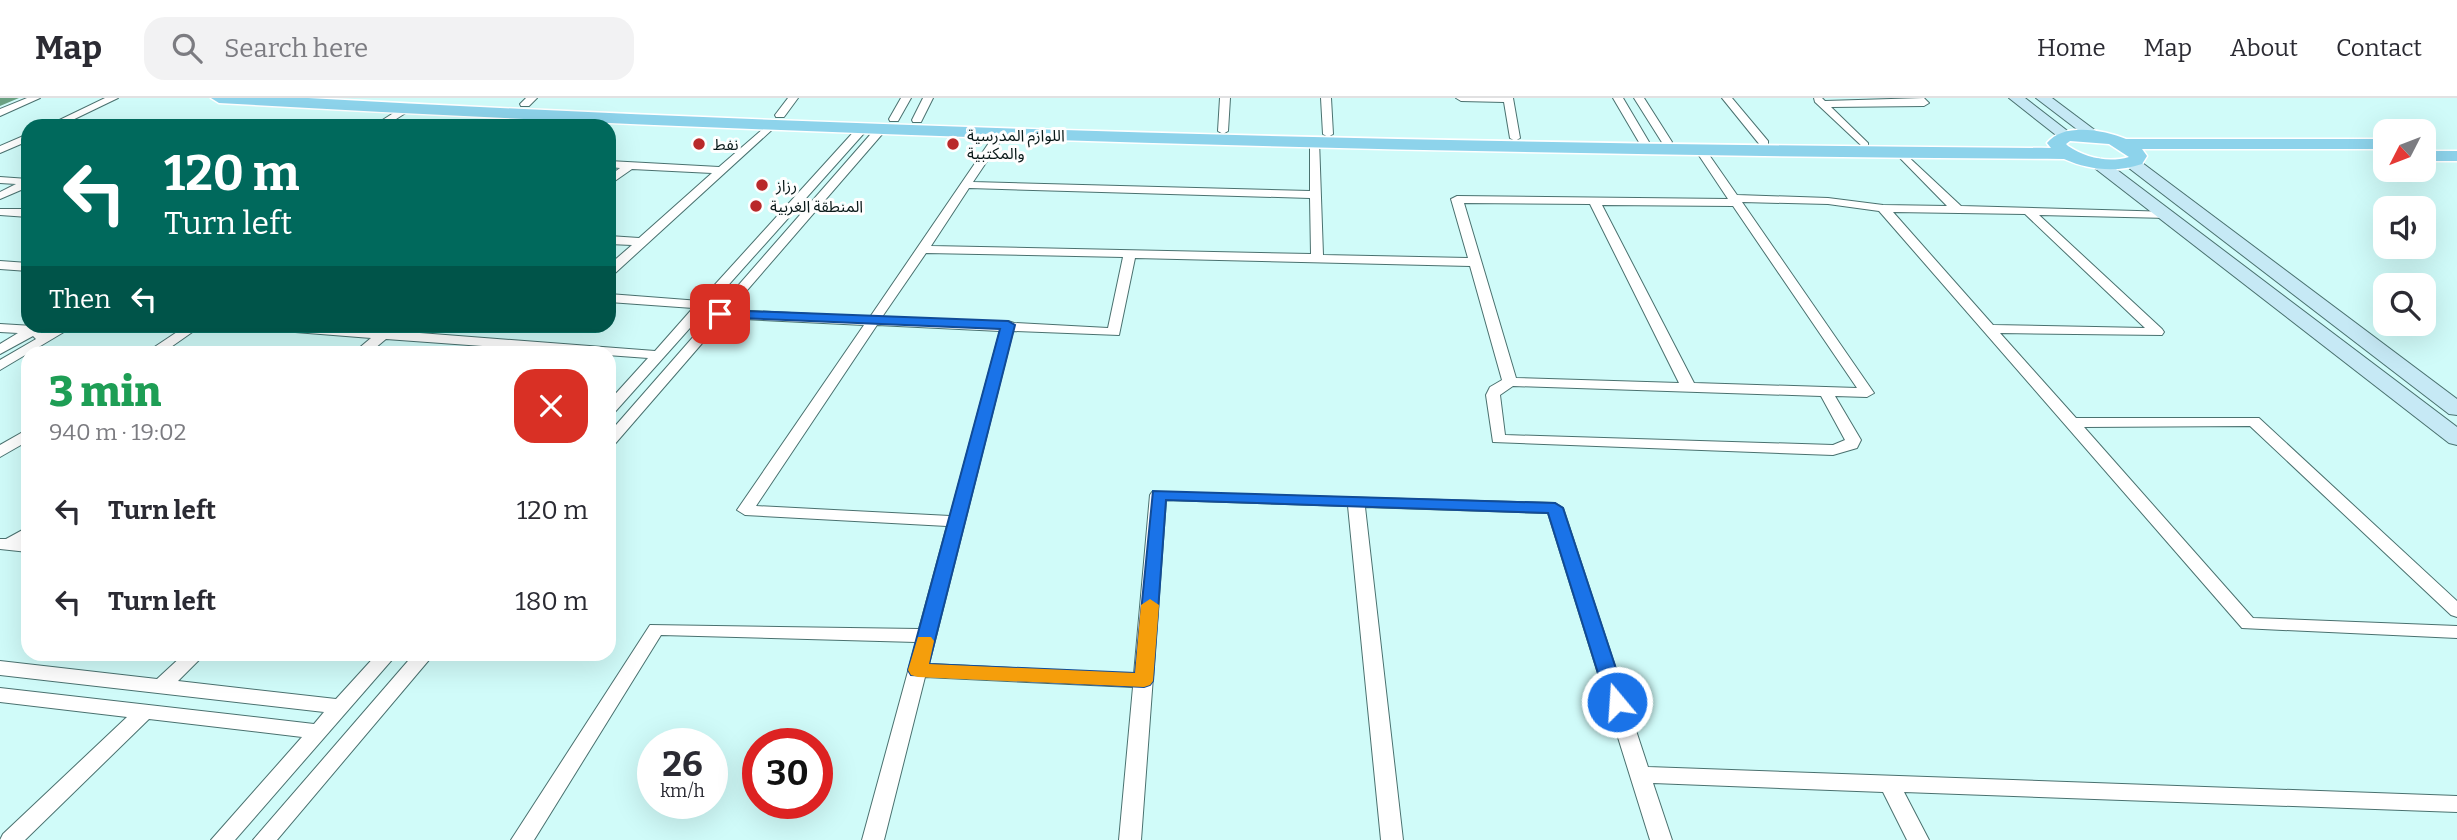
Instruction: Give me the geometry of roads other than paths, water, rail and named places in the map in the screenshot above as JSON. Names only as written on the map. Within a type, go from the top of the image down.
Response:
[{"type":"main road","points":[[219,98],[419,106],[510,115],[776,120],[879,126],[917,120],[1223,131],[1322,138],[2064,145]]},
{"type":"main road","points":[[2016,98],[2064,145],[2098,163],[2168,214],[2457,438]]},
{"type":"main road","points":[[2043,98],[2096,137],[2130,154],[2457,409]]},
{"type":"main road","points":[[419,106],[529,101],[776,120],[1001,132],[1322,138],[1701,151],[1900,153],[2064,145],[2096,137]]},
{"type":"main road","points":[[2098,163],[2130,154],[2373,144]]},
{"type":"main road","points":[[2436,144],[2457,144]]},
{"type":"main road","points":[[2130,154],[2373,155]]},
{"type":"main road","points":[[2436,156],[2457,156]]},
{"type":"street","points":[[0,113],[35,98]]},
{"type":"street","points":[[67,119],[113,98]]},
{"type":"street","points":[[616,266],[776,120],[793,98]]},
{"type":"street","points":[[616,402],[704,305],[906,98]]},
{"type":"street","points":[[917,120],[928,98]]},
{"type":"street","points":[[1223,131],[1225,98]]},
{"type":"street","points":[[1317,258],[1316,195],[1326,98]]},
{"type":"street","points":[[1461,98],[1508,99],[1516,138]]},
{"type":"street","points":[[1618,98],[1644,142]]},
{"type":"street","points":[[1640,98],[1667,142]]},
{"type":"street","points":[[1727,98],[1765,143]]},
{"type":"street","points":[[1819,101],[1924,103],[1918,98]]},
{"type":"street","points":[[1819,101],[1864,145]]},
{"type":"street","points":[[392,119],[419,106]]},
{"type":"street","points":[[405,119],[419,106]]},
{"type":"street","points":[[504,119],[510,115]]},
{"type":"street","points":[[616,434],[879,126]]},
{"type":"street","points":[[956,521],[745,510],[1001,132]]},
{"type":"street","points":[[0,150],[21,140]]},
{"type":"street","points":[[1701,151],[1867,393],[1825,391],[1688,386],[1510,382],[1495,390],[1493,395],[1498,439],[1833,450],[1845,448],[1852,445],[1853,440],[1825,391]]},
{"type":"street","points":[[1900,153],[1958,210]]},
{"type":"street","points":[[616,164],[722,170]]},
{"type":"street","points":[[616,176],[630,165]]},
{"type":"street","points":[[0,180],[21,182]]},
{"type":"street","points":[[965,185],[1316,195]]},
{"type":"street","points":[[0,196],[21,186]]},
{"type":"street","points":[[1510,382],[1457,199],[1828,201],[1883,208],[2168,214]]},
{"type":"street","points":[[1594,201],[1688,386]]},
{"type":"street","points":[[1883,208],[2248,624],[2457,632]]},
{"type":"street","points":[[0,212],[21,213]]},
{"type":"street","points":[[1991,329],[2157,332],[2029,212]]},
{"type":"street","points":[[616,240],[642,242]]},
{"type":"street","points":[[922,249],[1477,262]]},
{"type":"street","points":[[720,314],[1008,325],[1114,332],[1130,254]]},
{"type":"street","points":[[0,265],[21,266]]},
{"type":"street","points":[[616,299],[704,305]]},
{"type":"street","points":[[873,840],[1008,325]]},
{"type":"street","points":[[0,328],[21,330]]},
{"type":"street","points":[[0,350],[7,341],[33,333]]},
{"type":"street","points":[[23,346],[38,333]]},
{"type":"street","points":[[163,346],[183,333]]},
{"type":"street","points":[[369,346],[384,333]]},
{"type":"street","points":[[409,333],[503,346]]},
{"type":"street","points":[[0,366],[21,348]]},
{"type":"street","points":[[616,353],[659,355]]},
{"type":"street","points":[[2072,423],[2254,421],[2457,611]]},
{"type":"street","points":[[0,452],[21,438]]},
{"type":"street","points":[[1130,840],[1158,495],[1555,508],[1661,840]]},
{"type":"street","points":[[1356,501],[1392,840]]},
{"type":"street","points":[[5,545],[21,536]]},
{"type":"street","points":[[522,840],[656,629],[926,636]]},
{"type":"street","points":[[161,686],[188,661]]},
{"type":"street","points":[[222,840],[382,661]]},
{"type":"street","points":[[264,840],[419,661]]},
{"type":"street","points":[[0,668],[341,707]]},
{"type":"street","points":[[918,670],[1144,681]]},
{"type":"street","points":[[0,695],[318,732]]},
{"type":"street","points":[[11,840],[144,712]]},
{"type":"street","points":[[1641,775],[2457,804]]},
{"type":"street","points":[[1889,784],[1918,840]]},
{"type":"place","name":"نفط","points":[[699,144]]},
{"type":"place","name":"اللوازم المدرسية والمكتبية","points":[[953,144]]},
{"type":"place","name":"رزاز","points":[[762,185]]},
{"type":"place","name":"المنطقة الغربية","points":[[756,206]]}]
